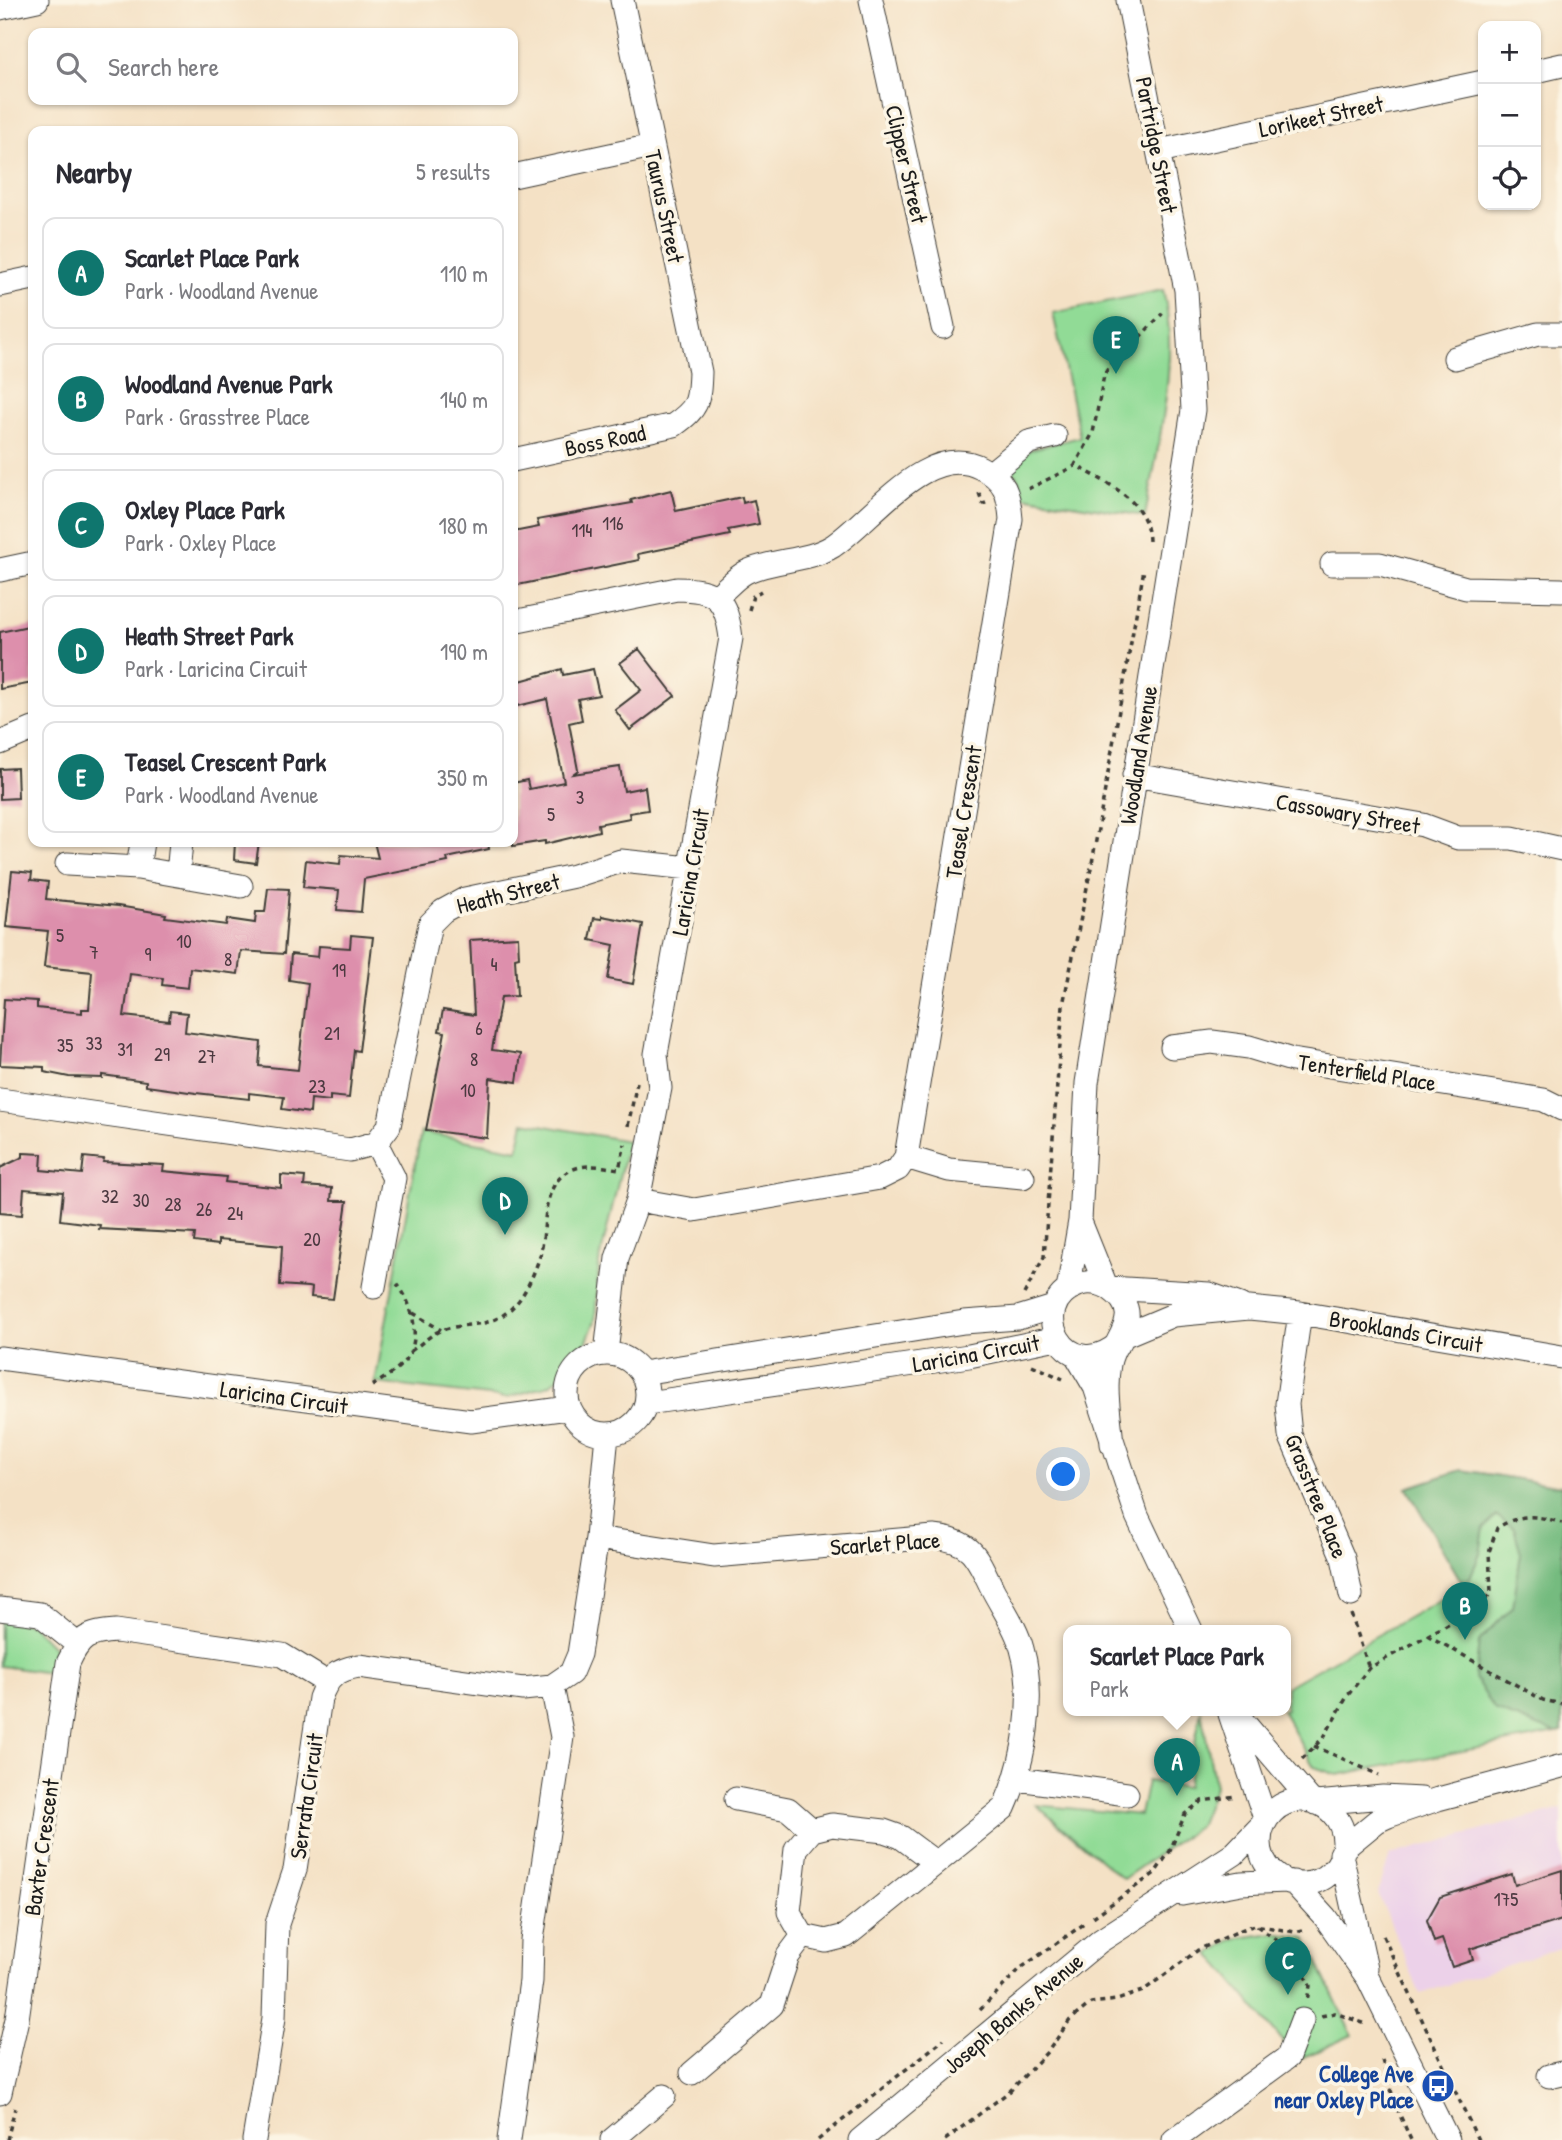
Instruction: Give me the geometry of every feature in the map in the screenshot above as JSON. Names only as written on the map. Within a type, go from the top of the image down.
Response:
[{"type":"street","points":[[0,8],[37,0]]},
{"type":"street","name":"Taurus Street","points":[[622,0],[700,372],[699,396],[693,412]]},
{"type":"street","name":"Clipper Street","points":[[871,0],[943,327]]},
{"type":"street","name":"Partridge Street","points":[[1128,0],[1186,289]]},
{"type":"street","points":[[1541,70],[1562,65]]},
{"type":"street","name":"Lorikeet Street","points":[[1159,151],[1478,83]]},
{"type":"street","points":[[518,175],[652,146]]},
{"type":"street","points":[[0,285],[28,279]]},
{"type":"street","name":"Woodland Avenue","points":[[1186,289],[1192,366],[1189,450],[1134,775],[1087,1083],[1080,1221],[1052,1325],[1057,1338],[1076,1355],[1095,1387],[1137,1516],[1189,1625]]},
{"type":"street","points":[[1455,358],[1538,334],[1562,334]]},
{"type":"street","name":"Boss Road","points":[[518,459],[674,425],[693,412]]},
{"type":"street","points":[[992,473],[1029,442],[1055,436]]},
{"type":"street","points":[[518,621],[677,589],[697,589],[717,596],[746,572],[832,547],[923,470],[946,463],[972,463],[992,473],[1002,482],[1009,497]]},
{"type":"street","name":"Teasel Crescent","points":[[906,1157],[1012,519],[1009,497]]},
{"type":"street","points":[[0,570],[28,564]]},
{"type":"street","points":[[1332,564],[1380,564],[1466,588],[1562,590]]},
{"type":"street","name":"Laricina Circuit","points":[[606,1353],[617,1258],[638,1200],[660,1088],[656,1055],[731,638],[727,612],[717,596]]},
{"type":"street","points":[[0,743],[28,731]]},
{"type":"street","name":"Cassowary Street","points":[[1134,775],[1423,825],[1458,838],[1511,838],[1562,849]]},
{"type":"street","points":[[138,868],[141,847]]},
{"type":"street","points":[[178,874],[181,847]]},
{"type":"street","name":"Heath Street","points":[[376,1143],[389,1126],[430,924],[443,911],[465,899],[574,876],[621,861],[691,868]]},
{"type":"street","points":[[67,864],[138,868],[178,874],[199,881],[240,886]]},
{"type":"street","name":"Tenterfield Place","points":[[1172,1047],[1212,1042],[1250,1047],[1292,1060],[1544,1100],[1562,1109]]},
{"type":"street","points":[[0,1100],[350,1150],[376,1143],[394,1178],[374,1282]]},
{"type":"street","points":[[638,1200],[694,1210],[880,1178],[898,1169],[906,1157],[949,1170],[1023,1177]]},
{"type":"street","name":"Woodland Avenue","points":[[1080,1221],[1107,1287],[1119,1297],[1126,1312],[1121,1339],[1109,1362],[1107,1393],[1112,1444]]},
{"type":"street","points":[[1061,1298],[1086,1283],[1107,1287]]},
{"type":"street","name":"Brooklands Circuit","points":[[1107,1287],[1209,1294],[1250,1308]]},
{"type":"street","name":"Laricina Circuit","points":[[642,1374],[964,1322],[1018,1318],[1061,1298]]},
{"type":"street","name":"Brooklands Circuit","points":[[1121,1339],[1173,1315],[1250,1308],[1300,1313],[1562,1357]]},
{"type":"street","name":"Grasstree Place","points":[[1300,1313],[1287,1404],[1290,1435],[1343,1558],[1351,1595]]},
{"type":"street","name":"Laricina Circuit","points":[[647,1403],[969,1356],[1057,1338]]},
{"type":"street","points":[[1076,1355],[1097,1357],[1121,1339]]},
{"type":"street","points":[[606,1353],[628,1359],[642,1374],[647,1387],[647,1403],[632,1426],[607,1435],[593,1432],[581,1425],[568,1408],[567,1384],[573,1371],[591,1356],[606,1353]]},
{"type":"street","name":"Laricina Circuit","points":[[0,1358],[471,1421],[568,1408]]},
{"type":"street","points":[[0,1609],[40,1614],[77,1644],[93,1632],[116,1631],[282,1655],[326,1682],[339,1670],[359,1666],[523,1689],[552,1686],[570,1673],[579,1654],[597,1538],[607,1435]]},
{"type":"street","name":"Scarlet Place","points":[[597,1538],[713,1556],[934,1537],[955,1539],[972,1550],[1021,1646],[1027,1674],[1028,1701],[1018,1779],[1004,1808],[846,1936],[826,1941],[803,1936]]},
{"type":"street","name":"Baxter Crescent","points":[[0,2093],[17,2019],[68,1663],[77,1644]]},
{"type":"street","name":"Serrata Circuit","points":[[254,2140],[274,2018],[277,1924],[295,1870],[320,1698],[326,1682]]},
{"type":"street","points":[[509,2140],[531,1981],[532,1941],[562,1737],[552,1686]]},
{"type":"street","points":[[1233,1716],[1265,1822]]},
{"type":"street","points":[[1237,1716],[1314,1802],[1329,1810],[1338,1821],[1343,1835],[1342,1852],[1368,1978]]},
{"type":"street","points":[[1290,1882],[1305,1883],[1323,1878],[1336,1866],[1342,1852],[1377,1821],[1438,1799],[1562,1766]]},
{"type":"street","points":[[1018,1779],[1127,1794]]},
{"type":"street","points":[[1438,1799],[1383,1797],[1285,1803],[1265,1822],[1260,1836],[1262,1855],[1272,1871],[1290,1882],[1325,1917],[1368,1978],[1447,2140]]},
{"type":"street","points":[[736,1799],[788,1809],[812,1830]]},
{"type":"street","name":"Joseph Banks Avenue","points":[[860,2140],[1100,1941],[1234,1854],[1265,1822]]},
{"type":"street","points":[[692,2073],[772,2004],[788,1956],[803,1936],[789,1912],[796,1849],[812,1830],[832,1825],[884,1831],[901,1837],[936,1863]]},
{"type":"street","name":"Joseph Banks Avenue","points":[[1172,1895],[1241,1884],[1290,1882]]},
{"type":"street","points":[[1174,2140],[1288,2057],[1302,2020]]},
{"type":"street","points":[[612,2140],[664,2096]]},
{"type":"path","points":[[1009,497],[1075,466],[1093,433],[1104,375],[1116,355],[1133,344],[1163,313]]},
{"type":"path","points":[[1075,466],[1133,502],[1148,526],[1149,541]]},
{"type":"path","points":[[1018,1304],[1044,1257],[1063,1005],[1095,850],[1144,568]]},
{"type":"path","points":[[368,1389],[395,1371],[411,1351],[413,1313],[406,1294],[394,1281],[374,1282]]},
{"type":"path","points":[[413,1313],[441,1330]]},
{"type":"path","points":[[1288,1772],[1314,1746],[1369,1668],[1482,1605],[1491,1592],[1489,1552],[1497,1528],[1513,1518],[1535,1514],[1562,1523]]},
{"type":"path","points":[[1351,1595],[1350,1618],[1369,1668]]},
{"type":"path","points":[[1427,1636],[1543,1700],[1562,1704]]},
{"type":"path","points":[[1314,1746],[1378,1774],[1383,1780],[1383,1797]]},
{"type":"path","points":[[975,2014],[1021,1968],[1155,1873],[1170,1851],[1185,1814],[1202,1801],[1258,1793]]},
{"type":"path","points":[[945,2140],[1010,2091],[1049,2050],[1070,2020],[1091,2003],[1117,2000],[1143,1990],[1198,1950],[1255,1925],[1295,1932],[1315,1928],[1325,1917]]},
{"type":"path","points":[[1255,1925],[1293,1952],[1310,1986],[1302,2020],[1335,2013],[1366,2024],[1371,2036]]},
{"type":"path","points":[[1382,1935],[1478,2140]]},
{"type":"path","points":[[818,2140],[954,2031]]},
{"type":"path","points":[[1377,2048],[1387,2071],[1395,2104],[1411,2140]]},
{"type":"shaded area","points":[[1562,1809],[1562,1947],[1420,1994],[1378,1893],[1390,1855]]},
{"type":"green space","points":[[1163,290],[1168,316],[1168,372],[1161,432],[1145,516],[1023,496],[1019,480],[1008,462],[1032,449],[1080,437],[1053,313]]},
{"type":"green space","points":[[524,1122],[628,1141],[599,1263],[595,1321],[578,1363],[549,1385],[506,1398],[375,1383],[421,1132],[518,1150]]},
{"type":"green space","points":[[1461,1470],[1562,1486],[1562,1732],[1337,1775],[1314,1767],[1285,1716],[1291,1716],[1291,1684],[1464,1586],[1407,1488]]},
{"type":"green space","points":[[1461,1470],[1562,1486],[1562,1732],[1556,1733],[1495,1710],[1475,1678],[1479,1641],[1513,1607],[1521,1553],[1514,1528],[1497,1516],[1484,1528],[1480,1554],[1469,1580],[1461,1581],[1407,1488]]},
{"type":"green space","points":[[0,1620],[31,1624],[54,1648],[50,1673],[0,1666]]},
{"type":"green space","points":[[1200,1716],[1202,1716],[1215,1786],[1199,1826],[1123,1879],[1036,1805],[1140,1815],[1147,1781],[1187,1787]]},
{"type":"green space","points":[[1273,1933],[1306,1938],[1352,2035],[1298,2060],[1210,1954],[1233,1939]]},
{"type":"building","points":[[671,490],[676,511],[742,497],[743,503],[754,500],[759,524],[728,530],[730,535],[638,554],[639,560],[518,585],[518,531],[539,527],[537,520],[632,503],[631,500]]},
{"type":"building","points":[[28,626],[28,684],[0,689],[0,632]]},
{"type":"building","points":[[639,649],[675,696],[630,730],[615,710],[641,690],[620,663]]},
{"type":"building","points":[[562,669],[563,675],[593,669],[599,695],[578,699],[582,720],[569,723],[578,770],[573,774],[620,767],[624,791],[645,787],[648,810],[629,813],[630,818],[598,824],[599,831],[545,844],[545,841],[518,845],[518,782],[527,780],[529,789],[564,782],[547,699],[518,706],[518,682]]},
{"type":"building","points":[[17,768],[18,798],[0,799],[0,769]]},
{"type":"building","points":[[235,847],[258,847],[256,863],[234,860]]},
{"type":"building","points":[[375,847],[489,849],[447,858],[448,862],[364,879],[361,912],[337,910],[339,890],[303,887],[306,860],[340,864],[341,855],[378,858]]},
{"type":"building","points":[[12,871],[32,873],[31,880],[48,882],[46,899],[118,906],[166,914],[165,917],[226,925],[227,919],[255,923],[256,912],[265,912],[268,888],[289,889],[284,954],[241,951],[238,974],[190,968],[188,988],[162,985],[163,978],[130,974],[124,1016],[169,1021],[170,1011],[187,1013],[185,1032],[261,1042],[259,1066],[298,1070],[308,983],[289,980],[291,954],[318,957],[319,946],[350,948],[351,935],[373,937],[359,1051],[354,1050],[349,1098],[330,1096],[330,1101],[311,1099],[310,1113],[282,1109],[284,1097],[249,1093],[249,1099],[146,1086],[146,1081],[102,1075],[102,1078],[69,1077],[44,1072],[44,1067],[0,1065],[4,999],[37,1001],[37,1008],[82,1013],[82,1009],[89,1009],[92,972],[44,967],[48,931],[6,927]]},
{"type":"building","points":[[602,916],[643,924],[633,984],[608,979],[614,945],[590,940],[594,918],[602,919]]},
{"type":"building","points":[[518,937],[519,957],[515,958],[517,996],[501,997],[492,1050],[521,1054],[517,1082],[490,1078],[487,1138],[426,1130],[445,1032],[439,1031],[443,1010],[474,1015],[470,940]]},
{"type":"building","points":[[23,1153],[42,1154],[41,1170],[82,1174],[84,1157],[104,1159],[103,1162],[164,1165],[163,1171],[226,1177],[225,1182],[281,1188],[281,1175],[305,1177],[304,1186],[332,1188],[331,1201],[347,1201],[333,1299],[311,1297],[312,1288],[280,1285],[282,1246],[218,1240],[218,1245],[194,1242],[195,1234],[99,1229],[100,1225],[60,1220],[63,1192],[24,1189],[22,1215],[0,1213],[0,1168],[23,1157]]},
{"type":"building","points":[[1562,1870],[1562,1920],[1470,1949],[1473,1960],[1452,1967],[1442,1939],[1434,1942],[1427,1920],[1440,1897],[1512,1874],[1515,1885]]},
{"type":"place","name":"Teasel Crescent Park","points":[[1116,374]]},
{"type":"place","name":"Heath Street Park","points":[[505,1235]]},
{"type":"place","name":"Woodland Avenue Park","points":[[1465,1640]]},
{"type":"place","name":"Scarlet Place Park","points":[[1177,1796]]},
{"type":"place","name":"Oxley Place Park","points":[[1288,1995]]},
{"type":"place","name":"College Ave near Oxley Place","points":[[1438,2086]]}]
